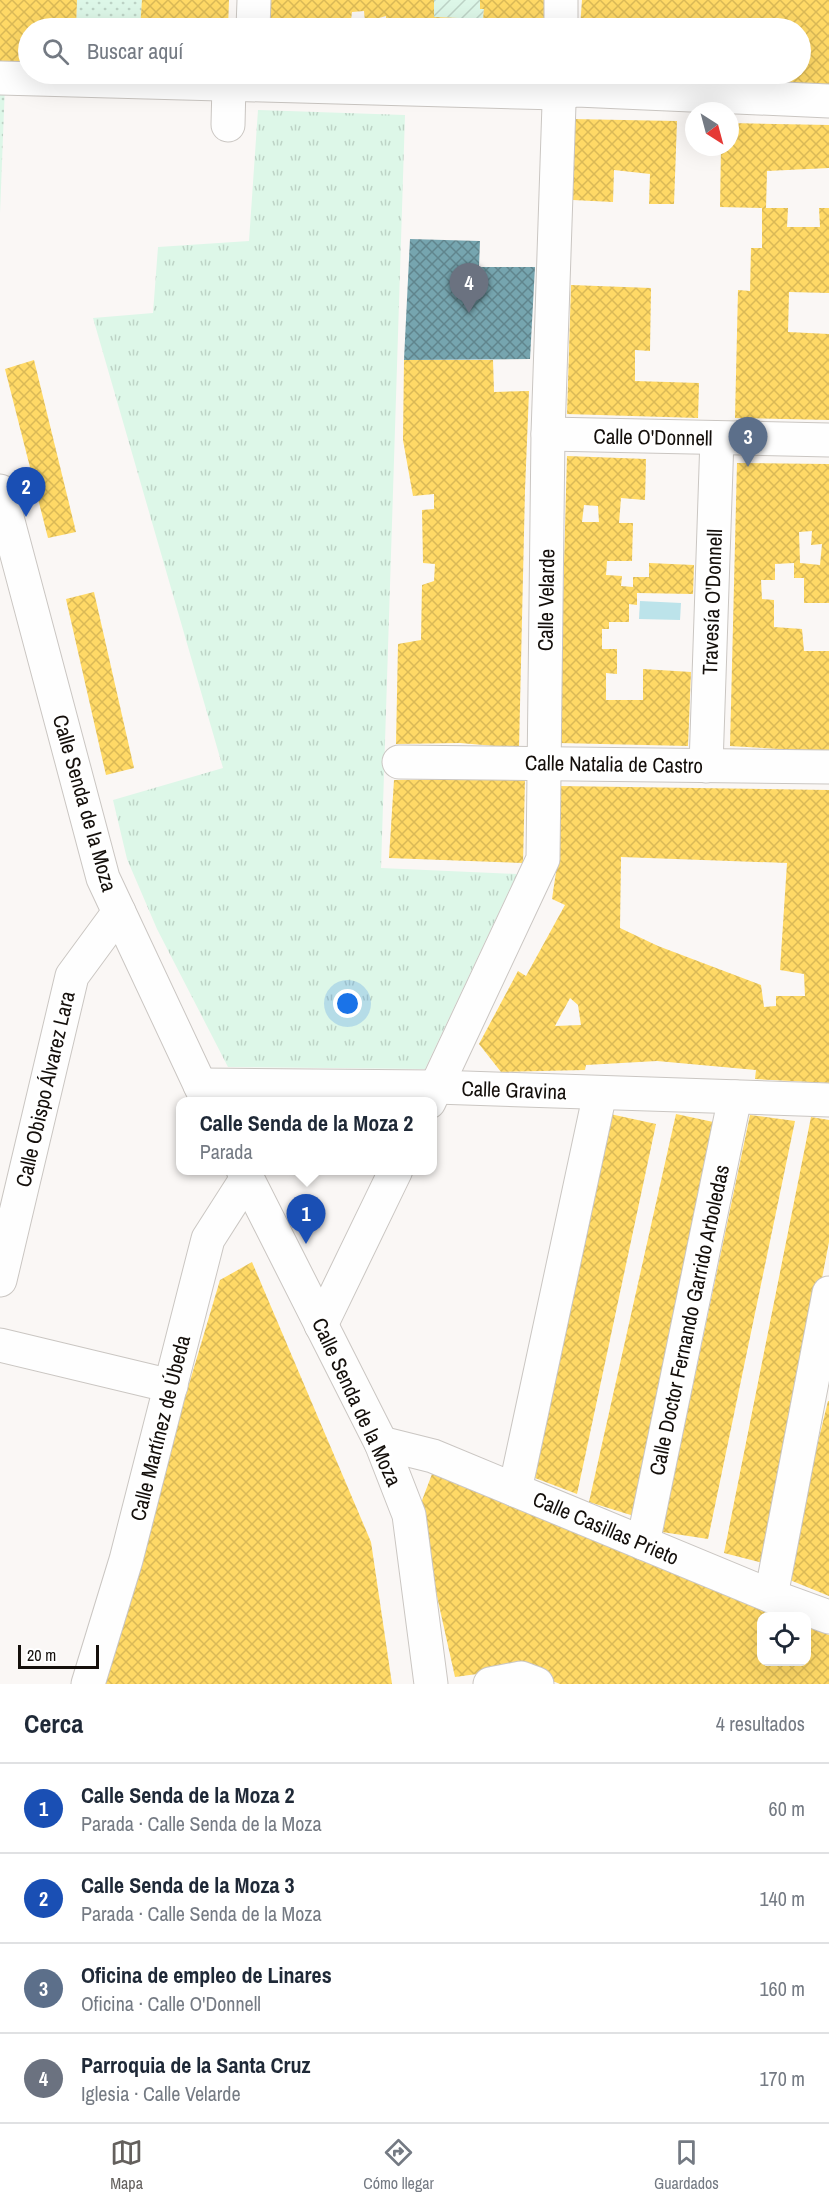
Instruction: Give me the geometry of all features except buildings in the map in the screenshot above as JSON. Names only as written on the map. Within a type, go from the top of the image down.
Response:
[{"type":"street","points":[[253,18],[254,0]]},
{"type":"street","points":[[561,0],[561,18]]},
{"type":"street","points":[[0,78],[18,78]]},
{"type":"street","points":[[228,125],[243,84]]},
{"type":"street","name":"Calle Velarde","points":[[433,1094],[543,859],[548,435],[559,84]]},
{"type":"street","points":[[562,84],[577,90],[829,101]]},
{"type":"street","name":"Calle O'Donnell","points":[[548,435],[829,440]]},
{"type":"street","name":"Travesía O'Donnell","points":[[706,766],[717,438]]},
{"type":"street","name":"Calle Senda de la Moza","points":[[0,491],[103,879],[204,1093]]},
{"type":"street","name":"Calle Natalia de Castro","points":[[399,762],[829,767]]},
{"type":"street","name":"Calle Obispo Álvarez Lara","points":[[0,1280],[14,1162],[72,976],[119,912]]},
{"type":"street","name":"Calle Gravina","points":[[204,1093],[600,1093],[829,1100]]},
{"type":"street","points":[[515,1490],[600,1093]]},
{"type":"street","name":"Calle Doctor Fernando Garrido Arboledas","points":[[643,1543],[735,1097]]},
{"type":"street","name":"Calle Martínez de Úbeda","points":[[88,1684],[126,1560],[208,1239],[244,1175]]},
{"type":"street","name":"Calle Senda de la Moza","points":[[246,1175],[381,1443],[409,1515],[432,1684]]},
{"type":"street","points":[[321,1325],[394,1175]]},
{"type":"street","points":[[771,1596],[829,1293]]},
{"type":"street","points":[[0,1345],[171,1386]]},
{"type":"street","name":"Calle Casillas Prieto","points":[[381,1443],[433,1456],[771,1596],[829,1617]]},
{"type":"street","points":[[490,1684],[521,1678],[537,1684]]},
{"type":"green space","points":[[77,0],[142,0],[141,18],[76,18]]},
{"type":"green space","points":[[434,0],[480,0],[480,9],[484,9],[483,18],[434,17]]},
{"type":"green space","points":[[5,85],[0,213],[0,86]]},
{"type":"green space","points":[[258,110],[405,115],[381,868],[517,874],[425,1069],[228,1067],[157,929],[127,859],[113,800],[223,768],[93,318],[153,313],[158,247],[249,241]]},
{"type":"water","points":[[640,601],[681,603],[680,620],[639,619]]},
{"type":"place","name":"Parroquia de la Santa Cruz","points":[[469,313]]},
{"type":"place","name":"Oficina de empleo de Linares","points":[[748,467]]},
{"type":"place","name":"Calle Senda de la Moza 3","points":[[26,517]]},
{"type":"place","name":"Calle Senda de la Moza 2","points":[[306,1244]]}]
